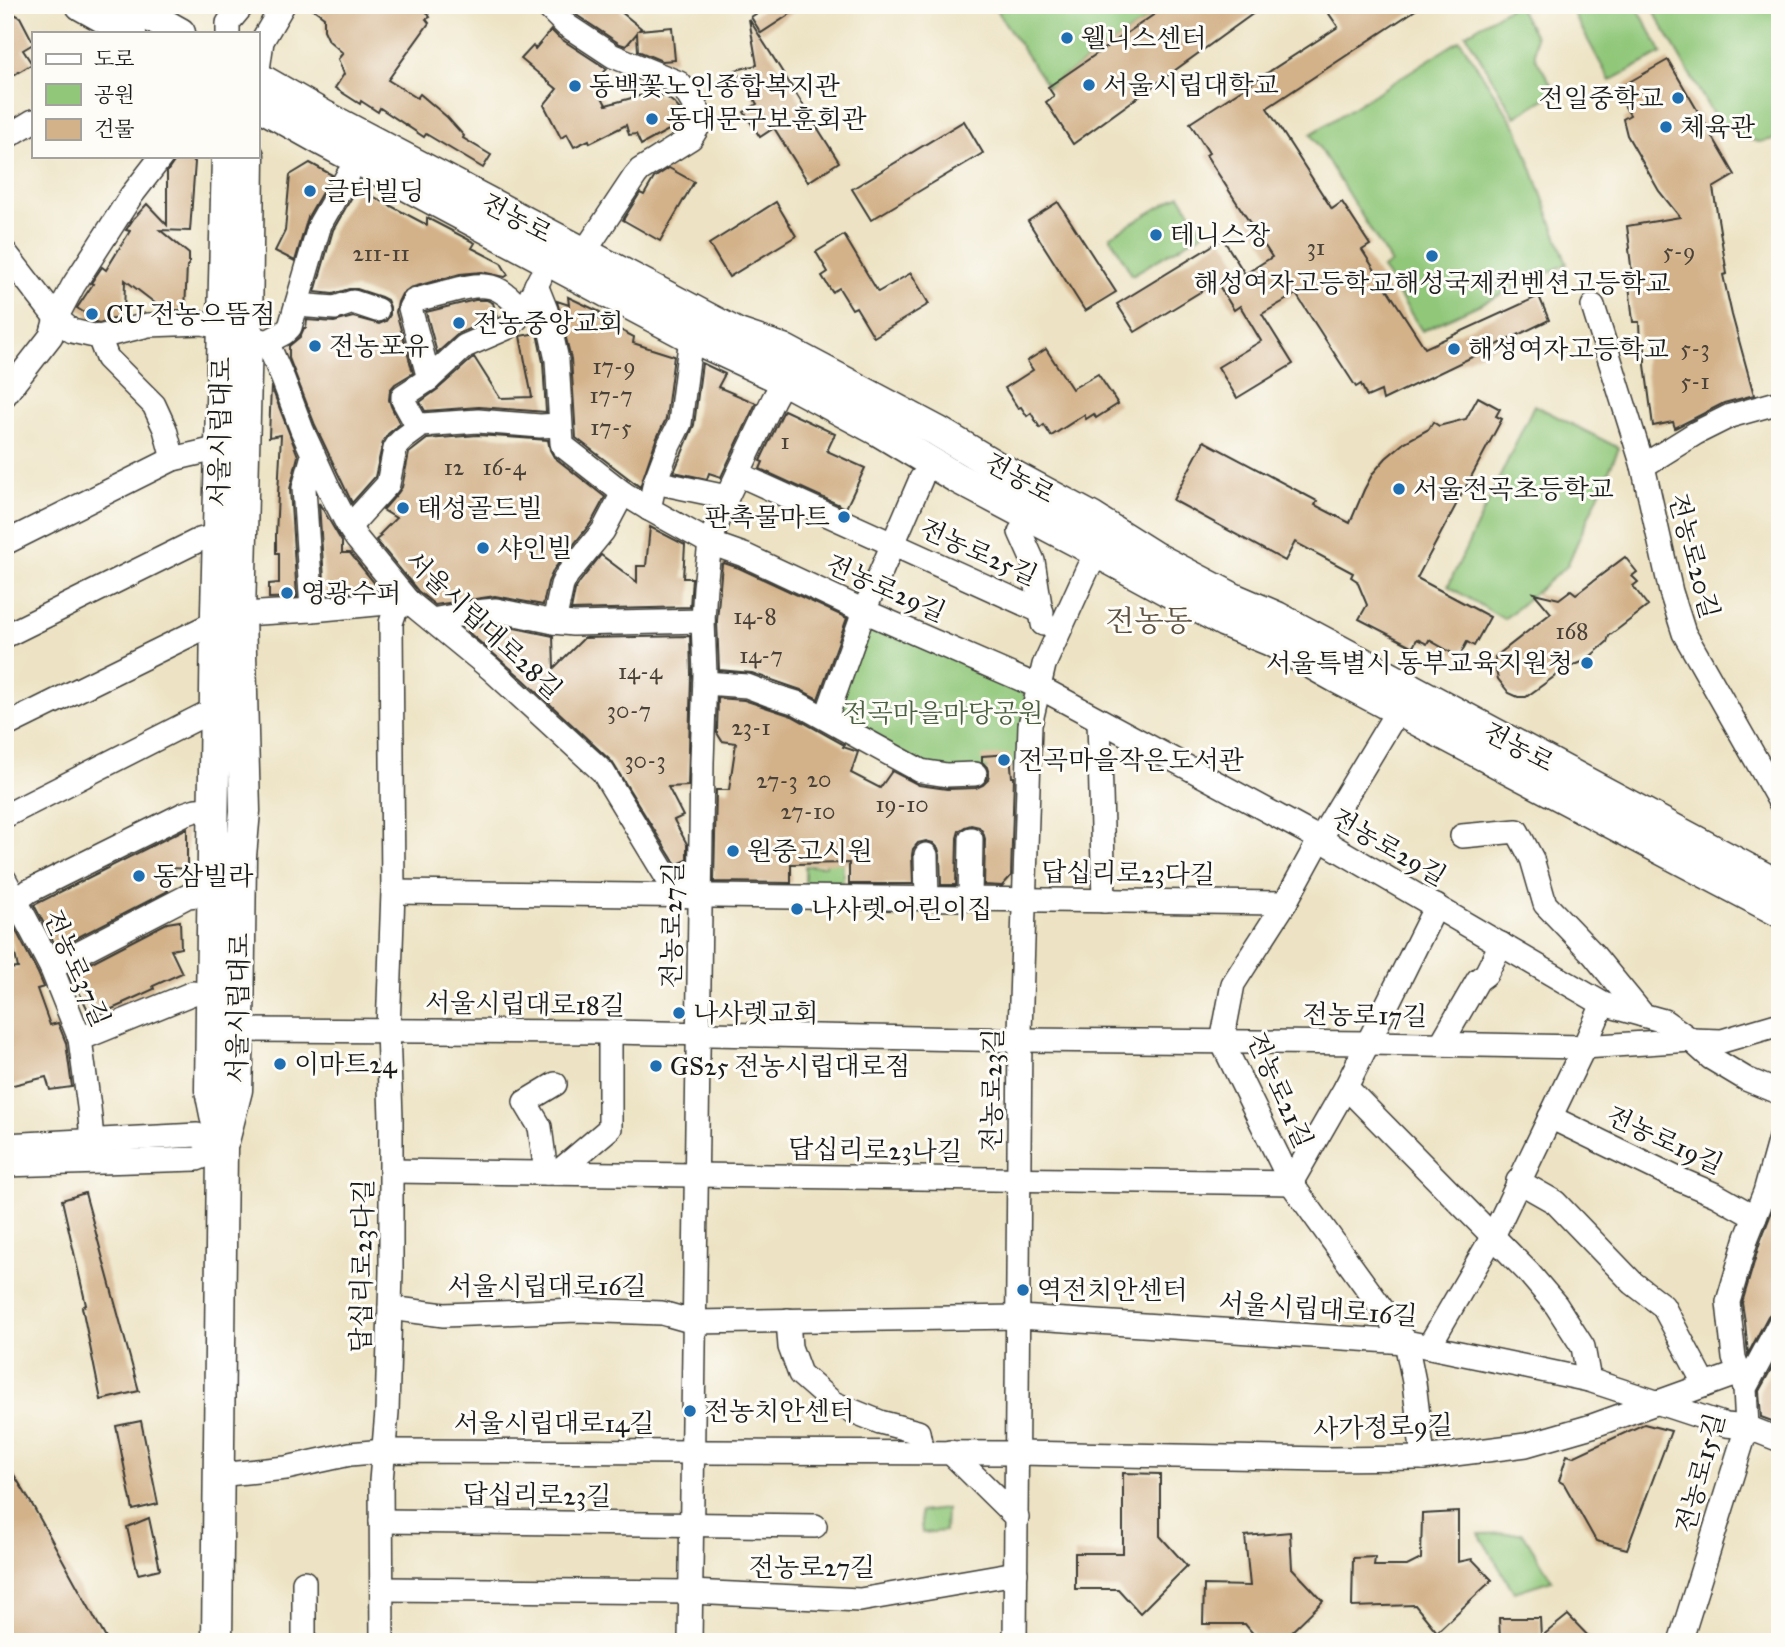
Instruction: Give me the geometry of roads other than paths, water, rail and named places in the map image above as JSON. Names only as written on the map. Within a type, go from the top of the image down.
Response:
[{"type":"main road","points":[[81,5],[129,32]]},
{"type":"main road","points":[[130,5],[178,32]]},
{"type":"main road","name":"전농로","points":[[259,78],[583,254],[738,334],[783,349],[1091,517],[1153,556],[1235,599],[1277,617],[1780,886]]},
{"type":"main road","name":"전농로","points":[[259,105],[542,273],[784,380],[877,430],[922,468],[957,478],[1225,622],[1271,641],[1780,912]]},
{"type":"main road","name":"서울시립대로","points":[[222,1149],[237,1090],[241,856],[245,811],[218,535],[220,448],[246,335],[227,158]]},
{"type":"main road","name":"서울시립대로","points":[[217,1642],[222,1149],[210,1090],[215,709],[228,618],[246,335],[249,158]]},
{"type":"main road","points":[[922,468],[937,431]]},
{"type":"street","points":[[228,32],[228,23],[243,5]]},
{"type":"street","points":[[259,63],[262,41],[283,5]]},
{"type":"street","points":[[546,5],[566,25],[612,56],[679,83],[700,115],[699,125],[691,138],[640,170],[583,254]]},
{"type":"street","points":[[5,138],[32,122]]},
{"type":"street","points":[[5,395],[51,336],[56,318],[73,286],[131,196],[160,158]]},
{"type":"street","points":[[5,252],[56,318],[72,331],[99,337],[148,325],[202,323],[246,335],[284,333],[290,327],[297,306],[320,224],[348,175]]},
{"type":"street","name":"전농로","points":[[418,427],[403,398],[429,379],[465,346],[505,330],[523,312],[542,273]]},
{"type":"street","name":"전농로29길","points":[[542,273],[546,310],[555,348],[563,446],[623,493],[710,543],[755,560],[1039,687],[1320,839],[1604,1003],[1664,1021],[1711,1058],[1746,1079],[1780,1093]]},
{"type":"street","points":[[429,379],[411,304],[472,285],[487,286],[501,290],[513,299],[523,312]]},
{"type":"street","points":[[297,306],[335,308],[352,302],[377,310]]},
{"type":"street","name":"전농로20길","points":[[1593,306],[1643,466],[1671,592],[1684,633],[1780,802]]},
{"type":"street","name":"서울시립대로28길","points":[[246,335],[283,379],[313,455],[349,527],[408,601],[491,669],[603,772],[666,876],[670,881],[700,896]]},
{"type":"street","points":[[99,337],[107,358],[154,405],[165,429],[173,459]]},
{"type":"street","points":[[649,509],[668,445],[680,423],[691,337]]},
{"type":"street","name":"전농로27길","points":[[690,1642],[705,587],[710,543],[727,497],[784,380]]},
{"type":"street","points":[[1643,466],[1696,433],[1730,416],[1780,402]]},
{"type":"street","points":[[349,527],[388,484],[398,444],[422,425],[478,421],[560,425]]},
{"type":"street","points":[[5,543],[173,459],[220,448]]},
{"type":"street","points":[[312,610],[304,488],[313,455]]},
{"type":"street","name":"전농로25길","points":[[826,718],[864,611],[922,468]]},
{"type":"street","points":[[738,474],[892,544]]},
{"type":"street","points":[[655,482],[727,497]]},
{"type":"street","points":[[554,622],[566,575],[603,531],[623,493]]},
{"type":"street","name":"전농로","points":[[1020,532],[1033,561],[1044,634],[1054,643]]},
{"type":"street","points":[[5,636],[199,540],[218,535]]},
{"type":"street","name":"전농로25길","points":[[892,544],[1042,612]]},
{"type":"street","name":"전농로23길","points":[[1016,1642],[1020,1040],[1030,724],[1044,665],[1088,568],[1101,554]]},
{"type":"street","points":[[5,726],[228,618],[408,601]]},
{"type":"street","name":"답십리로23다길","points":[[382,1642],[381,1480],[387,1412],[390,1308],[388,1030],[393,892],[391,622],[395,611],[408,601]]},
{"type":"street","points":[[432,620],[496,610],[554,622],[593,624],[703,621]]},
{"type":"street","points":[[705,683],[752,688],[797,703],[921,771],[947,775],[975,774]]},
{"type":"street","points":[[5,816],[215,709]]},
{"type":"street","name":"전농로21길","points":[[1398,710],[1320,839],[1285,903],[1233,984],[1222,1042],[1291,1182],[1406,1342],[1414,1381],[1423,1458]]},
{"type":"street","points":[[1099,720],[1104,901]]},
{"type":"street","points":[[11,908],[29,891],[184,814],[213,809]]},
{"type":"street","name":"전농로29길","points":[[1462,836],[1517,831],[1532,859],[1545,904],[1593,954],[1643,1015]]},
{"type":"street","points":[[970,899],[971,839]]},
{"type":"street","points":[[926,855],[927,899]]},
{"type":"street","name":"전농로37길","points":[[5,880],[11,908],[51,967],[80,1039],[93,1151]]},
{"type":"street","points":[[51,967],[188,896],[212,892]]},
{"type":"street","name":"답십리로23다길","points":[[393,892],[1285,903]]},
{"type":"street","points":[[1291,1182],[1346,1087],[1436,906]]},
{"type":"street","points":[[1441,1044],[1478,980],[1486,974],[1501,944]]},
{"type":"street","points":[[80,1039],[193,993]]},
{"type":"street","points":[[1429,1346],[1493,1236],[1604,1003]]},
{"type":"street","name":"전농로17길","points":[[1020,1040],[1584,1047],[1691,1040],[1722,1041],[1780,1024]]},
{"type":"street","name":"서울시립대로18길","points":[[239,1030],[610,1032],[1020,1040]]},
{"type":"street","points":[[555,1084],[525,1102],[540,1127],[552,1173],[610,1128],[610,1032]]},
{"type":"street","points":[[1346,1087],[1528,1272],[1556,1304],[1583,1347],[1589,1380]]},
{"type":"street","name":"전농로19길","points":[[1550,1117],[1716,1195],[1755,1217]]},
{"type":"street","points":[[1742,1381],[1734,1358],[1728,1302],[1780,1138]]},
{"type":"street","points":[[5,1145],[197,1159],[222,1149]]},
{"type":"street","points":[[5,1165],[93,1151]]},
{"type":"street","name":"답십리로23나길","points":[[391,1171],[1291,1182]]},
{"type":"street","points":[[1518,1181],[1555,1202],[1633,1283],[1663,1306],[1704,1385]]},
{"type":"street","name":"서울시립대로16길","points":[[390,1308],[444,1315],[577,1310],[662,1313],[694,1322],[1019,1317],[1406,1342],[1589,1380],[1726,1425],[1747,1427]]},
{"type":"street","points":[[788,1320],[790,1346],[800,1374],[833,1404],[880,1422],[918,1432],[922,1452]]},
{"type":"street","name":"전농로15길","points":[[1680,1642],[1747,1427],[1742,1381],[1780,1323]]},
{"type":"street","name":"사가정로9길","points":[[1018,1452],[1327,1460],[1423,1458],[1526,1445],[1592,1426],[1704,1385],[1742,1381]]},
{"type":"street","points":[[1747,1427],[1780,1440]]},
{"type":"street","name":"서울시립대로14길","points":[[218,1475],[286,1468],[350,1454],[384,1451],[1018,1452]]},
{"type":"street","points":[[950,1452],[1017,1518]]},
{"type":"street","name":"답십리로23길","points":[[381,1521],[691,1525]]},
{"type":"street","name":"전농로27길","points":[[691,1525],[815,1526]]},
{"type":"street","name":"전농로27길","points":[[690,1592],[860,1600],[1016,1573]]},
{"type":"street","points":[[304,1582],[304,1642]]},
{"type":"street","points":[[382,1589],[690,1592]]},
{"type":"place","name":"웰니스센터","points":[[1067,38]]},
{"type":"place","name":"서울시립대학교","points":[[1089,85]]},
{"type":"place","name":"동백꽃노인종합복지관","points":[[575,86]]},
{"type":"place","name":"전일중학교","points":[[1678,98]]},
{"type":"place","name":"동대문구보훈회관","points":[[652,119]]},
{"type":"place","name":"체육관","points":[[1666,127]]},
{"type":"place","name":"글터빌딩","points":[[310,191]]},
{"type":"place","name":"테니스장","points":[[1156,235]]},
{"type":"place","name":"해성여자고등학교해성국제컨벤션고등학교","points":[[1432,256]]},
{"type":"place","name":"CU 전농으뜸점","points":[[92,314]]},
{"type":"place","name":"전농중앙교회","points":[[459,323]]},
{"type":"place","name":"전농포유","points":[[315,346]]},
{"type":"place","name":"해성여자고등학교","points":[[1454,349]]},
{"type":"place","name":"서울전곡초등학교","points":[[1399,489]]},
{"type":"place","name":"태성골드빌","points":[[403,508]]},
{"type":"place","name":"판촉물마트","points":[[844,517]]},
{"type":"place","name":"샤인빌","points":[[483,548]]},
{"type":"place","name":"영광수퍼","points":[[287,593]]},
{"type":"place","name":"서울특별시 동부교육지원청","points":[[1587,663]]},
{"type":"place","name":"전곡마을작은도서관","points":[[1004,760]]},
{"type":"place","name":"원중고시원","points":[[733,851]]},
{"type":"place","name":"동삼빌라","points":[[139,876]]},
{"type":"place","name":"나사렛 어린이집","points":[[797,909]]},
{"type":"place","name":"나사렛교회","points":[[679,1013]]},
{"type":"place","name":"이마트24","points":[[280,1064]]},
{"type":"place","name":"GS25 전농시립대로점","points":[[656,1066]]},
{"type":"place","name":"역전치안센터","points":[[1023,1290]]},
{"type":"place","name":"전농치안센터","points":[[690,1411]]},
{"type":"district","name":"전농동","points":[[1149,621]]},
{"type":"park label","name":"전곡마을마당공원","points":[[943,713]]}]
